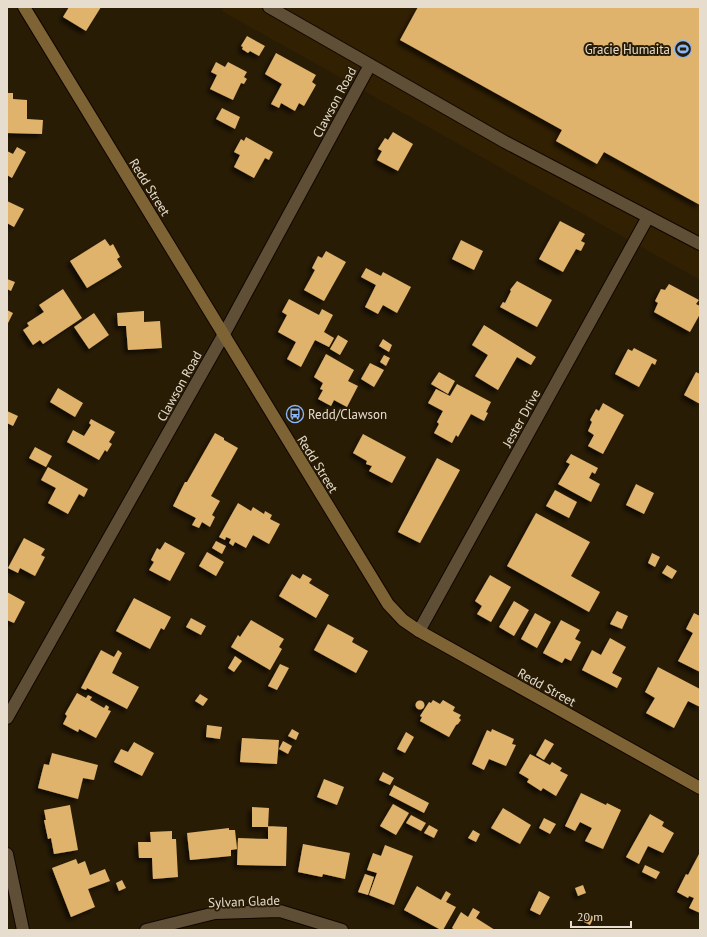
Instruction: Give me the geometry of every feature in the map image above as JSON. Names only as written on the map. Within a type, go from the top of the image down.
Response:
[{"type":"street","name":"Redd Street","points":[[24,7],[388,604],[403,620],[419,631],[698,783]]},
{"type":"street","points":[[269,7],[505,142],[700,244]]},
{"type":"street","name":"Clawson Road","points":[[7,718],[224,334],[370,65]]},
{"type":"street","name":"Jester Drive","points":[[419,631],[648,217]]},
{"type":"street","points":[[7,854],[23,930]]},
{"type":"street","name":"Sylvan Glade","points":[[146,930],[215,914],[280,911],[342,930]]},
{"type":"shaded area","points":[[224,7],[700,7],[700,280],[222,11]]},
{"type":"building","points":[[69,7],[101,7],[86,31],[63,17]]},
{"type":"building","points":[[418,7],[700,7],[700,205],[604,152],[597,164],[556,141],[562,130],[400,40]]},
{"type":"building","points":[[247,36],[265,46],[259,56],[250,51],[248,53],[242,49],[243,47],[241,46]]},
{"type":"building","points":[[276,53],[316,75],[312,82],[316,85],[304,106],[299,103],[295,111],[281,103],[279,108],[271,104],[282,84],[265,74]]},
{"type":"building","points":[[216,62],[225,67],[228,62],[247,72],[244,77],[247,79],[244,84],[241,83],[233,100],[210,89],[217,75],[211,72]]},
{"type":"building","points":[[7,93],[13,93],[13,99],[27,100],[27,119],[43,120],[42,134],[7,133]]},
{"type":"building","points":[[222,108],[240,117],[235,129],[216,119]]},
{"type":"building","points":[[393,132],[413,144],[398,171],[377,160],[382,151],[378,149],[385,138],[388,140]]},
{"type":"building","points":[[246,137],[273,152],[269,160],[265,158],[254,178],[234,167],[240,155],[234,152],[241,139],[244,141]]},
{"type":"building","points":[[17,147],[26,152],[12,178],[7,175],[7,151],[13,154]]},
{"type":"building","points":[[7,201],[24,209],[14,227],[7,223]]},
{"type":"building","points":[[560,221],[585,234],[581,241],[585,243],[581,251],[576,249],[563,272],[539,259]]},
{"type":"building","points":[[105,239],[110,246],[113,244],[120,257],[117,259],[122,267],[87,288],[70,261]]},
{"type":"building","points":[[461,240],[483,251],[474,270],[452,259]]},
{"type":"building","points":[[326,251],[346,262],[324,301],[304,290],[315,270],[312,268],[318,256],[322,258]]},
{"type":"building","points":[[366,268],[381,276],[383,272],[411,287],[397,313],[383,305],[378,314],[365,307],[376,285],[361,277]]},
{"type":"building","points":[[7,279],[15,282],[11,291],[7,289]]},
{"type":"building","points":[[517,281],[552,300],[537,327],[500,307],[503,302],[505,303],[511,291],[510,290]]},
{"type":"building","points":[[669,284],[699,300],[696,304],[700,306],[700,314],[690,332],[654,312],[658,303],[655,301],[661,289],[665,290]]},
{"type":"building","points":[[63,289],[82,318],[43,344],[40,340],[33,345],[23,330],[29,326],[27,323],[44,312],[39,305]]},
{"type":"building","points":[[289,299],[319,315],[322,309],[333,315],[324,332],[334,338],[329,347],[315,340],[301,367],[287,359],[296,342],[278,332],[287,315],[282,312]]},
{"type":"building","points":[[7,310],[13,313],[7,325]]},
{"type":"building","points":[[144,311],[144,322],[160,321],[162,348],[128,350],[126,326],[118,326],[117,313]]},
{"type":"building","points":[[94,313],[109,335],[89,349],[74,327]]},
{"type":"building","points":[[484,325],[536,357],[531,365],[517,357],[498,390],[475,376],[488,355],[472,345]]},
{"type":"building","points":[[338,335],[348,341],[340,355],[330,349]]},
{"type":"building","points":[[383,339],[392,345],[389,352],[379,346]]},
{"type":"building","points":[[634,348],[657,360],[655,365],[652,363],[639,387],[615,374],[628,349],[632,351]]},
{"type":"building","points":[[326,354],[354,370],[348,381],[358,386],[347,407],[334,400],[331,406],[318,399],[323,390],[320,389],[323,383],[314,377]]},
{"type":"building","points":[[384,355],[390,358],[386,366],[380,362]]},
{"type":"building","points":[[370,363],[384,370],[374,387],[361,379]]},
{"type":"building","points":[[439,372],[455,381],[448,394],[431,384]]},
{"type":"building","points":[[696,372],[700,374],[700,404],[684,395]]},
{"type":"building","points":[[457,384],[491,402],[486,412],[488,413],[484,421],[471,414],[458,437],[456,435],[452,443],[434,433],[439,424],[437,422],[443,411],[428,403],[436,389],[450,396]]},
{"type":"building","points":[[58,388],[83,403],[75,417],[50,402]]},
{"type":"building","points":[[603,403],[624,415],[603,454],[588,446],[594,435],[588,431],[592,422],[590,420],[596,409],[599,411]]},
{"type":"building","points":[[7,411],[18,416],[13,426],[7,423]]},
{"type":"building","points":[[91,419],[115,432],[109,442],[112,444],[107,452],[105,450],[99,460],[67,442],[73,430],[84,436],[91,425],[89,423]]},
{"type":"building","points":[[215,433],[238,448],[211,496],[220,501],[212,515],[215,517],[210,527],[202,522],[199,528],[192,525],[196,518],[173,506],[185,482],[187,482]]},
{"type":"building","points":[[363,434],[406,457],[392,483],[369,471],[372,466],[366,464],[367,461],[353,453]]},
{"type":"building","points":[[35,447],[52,456],[46,467],[29,458]]},
{"type":"building","points":[[571,454],[598,468],[595,474],[592,472],[589,478],[600,484],[591,502],[558,484],[570,464],[566,462]]},
{"type":"building","points":[[437,458],[460,470],[420,543],[398,532]]},
{"type":"building","points":[[48,467],[88,489],[84,497],[79,494],[68,514],[48,503],[56,488],[41,480]]},
{"type":"building","points":[[636,484],[654,493],[644,514],[626,505]]},
{"type":"building","points":[[555,490],[577,502],[569,518],[546,506]]},
{"type":"building","points":[[238,503],[251,511],[253,507],[264,514],[265,511],[272,515],[270,519],[280,524],[269,544],[253,535],[246,548],[235,542],[233,546],[229,543],[231,539],[226,537],[225,540],[219,537]]},
{"type":"building","points":[[536,513],[590,542],[571,576],[600,592],[589,612],[507,566]]},
{"type":"building","points":[[24,538],[45,549],[41,555],[45,557],[35,576],[20,568],[18,573],[8,568]]},
{"type":"building","points":[[216,541],[226,546],[222,554],[212,548]]},
{"type":"building","points":[[165,542],[185,553],[170,581],[149,570],[154,562],[151,560],[157,548],[160,550]]},
{"type":"building","points":[[207,552],[224,562],[216,576],[199,566]]},
{"type":"building","points":[[652,553],[660,557],[655,567],[648,563]]},
{"type":"building","points":[[667,565],[677,571],[672,579],[662,573]]},
{"type":"building","points":[[292,574],[300,579],[303,574],[312,579],[309,583],[329,595],[316,618],[279,596]]},
{"type":"building","points":[[490,575],[511,587],[491,622],[477,614],[482,606],[475,601]]},
{"type":"building","points":[[7,592],[25,602],[14,623],[7,620]]},
{"type":"building","points":[[134,598],[171,617],[164,630],[161,628],[150,649],[116,631]]},
{"type":"building","points":[[514,601],[529,610],[514,636],[499,627]]},
{"type":"building","points":[[617,611],[628,616],[622,629],[610,624]]},
{"type":"building","points":[[535,613],[551,622],[537,648],[521,639]]},
{"type":"building","points":[[694,613],[700,616],[700,672],[678,661],[693,633],[686,629]]},
{"type":"building","points":[[191,618],[206,626],[201,635],[186,627]]},
{"type":"building","points":[[251,620],[284,639],[279,647],[282,649],[270,670],[231,647],[238,635],[240,637]]},
{"type":"building","points":[[561,620],[580,630],[575,639],[581,642],[571,661],[565,658],[562,663],[543,653]]},
{"type":"building","points":[[328,624],[354,638],[352,642],[368,651],[356,673],[314,650]]},
{"type":"building","points":[[610,638],[626,647],[612,673],[622,678],[617,688],[582,670],[592,650],[601,655]]},
{"type":"building","points":[[101,650],[114,657],[118,650],[122,653],[112,673],[139,687],[127,709],[87,688],[86,690],[81,688]]},
{"type":"building","points":[[235,656],[242,661],[234,672],[228,668]]},
{"type":"building","points":[[280,664],[289,668],[277,690],[268,686]]},
{"type":"building","points":[[658,667],[700,689],[700,707],[688,701],[674,728],[646,713],[655,698],[645,692]]},
{"type":"building","points":[[77,693],[86,698],[88,695],[92,697],[90,700],[104,708],[106,705],[109,707],[108,710],[111,711],[96,738],[79,729],[78,732],[63,724],[67,716],[65,714]]},
{"type":"building","points":[[200,694],[208,699],[203,706],[195,701]]},
{"type":"building","points":[[433,700],[440,704],[443,700],[455,707],[453,711],[461,715],[459,718],[461,720],[456,725],[449,737],[420,721],[422,717],[420,716],[429,702],[431,703]]},
{"type":"building","points":[[418,701],[422,701],[424,705],[422,709],[418,709],[416,707],[416,703]]},
{"type":"building","points":[[207,725],[222,727],[220,739],[206,737]]},
{"type":"building","points":[[292,729],[299,733],[296,740],[288,736]]},
{"type":"building","points":[[492,729],[514,739],[512,744],[516,745],[506,766],[489,759],[484,770],[472,764],[487,730],[491,732]]},
{"type":"building","points":[[406,732],[414,737],[405,753],[397,749]]},
{"type":"building","points":[[242,738],[279,740],[277,764],[240,762]]},
{"type":"building","points":[[545,739],[554,744],[544,760],[536,755]]},
{"type":"building","points":[[283,741],[292,746],[288,754],[279,749]]},
{"type":"building","points":[[134,742],[154,753],[142,776],[114,762],[121,749],[128,752]]},
{"type":"building","points":[[52,753],[98,765],[94,780],[83,778],[78,799],[38,788],[44,764],[49,765]]},
{"type":"building","points":[[530,754],[550,765],[552,762],[562,768],[560,771],[568,775],[556,796],[543,788],[541,791],[527,782],[529,779],[519,773]]},
{"type":"building","points":[[383,772],[394,778],[390,785],[379,780]]},
{"type":"building","points":[[324,779],[344,787],[337,805],[317,797]]},
{"type":"building","points":[[394,785],[429,803],[424,813],[389,795]]},
{"type":"building","points":[[581,793],[606,805],[607,803],[621,810],[603,849],[585,841],[592,828],[580,822],[575,831],[565,826]]},
{"type":"building","points":[[393,804],[409,813],[396,835],[380,826]]},
{"type":"building","points":[[70,805],[78,850],[54,854],[51,838],[48,839],[44,820],[46,820],[44,810]]},
{"type":"building","points":[[252,807],[269,808],[268,827],[252,827]]},
{"type":"building","points":[[503,808],[531,825],[520,844],[491,828]]},
{"type":"building","points":[[650,814],[664,822],[662,826],[674,833],[663,853],[648,846],[639,864],[626,857]]},
{"type":"building","points":[[411,815],[426,823],[421,831],[406,823]]},
{"type":"building","points":[[544,818],[556,824],[550,834],[539,828]]},
{"type":"building","points":[[429,825],[438,830],[434,838],[424,833]]},
{"type":"building","points":[[268,826],[287,827],[286,866],[237,865],[238,838],[268,839]]},
{"type":"building","points":[[229,828],[229,830],[235,830],[237,849],[231,850],[231,856],[190,860],[187,833]]},
{"type":"building","points":[[473,830],[480,834],[476,842],[468,838]]},
{"type":"building","points":[[172,831],[172,839],[176,839],[178,877],[153,879],[152,858],[139,858],[138,842],[151,842],[150,832]]},
{"type":"building","points":[[303,844],[350,853],[345,879],[323,874],[322,877],[298,872]]},
{"type":"building","points":[[385,845],[413,856],[394,905],[369,895],[377,873],[367,870],[373,853],[381,856]]},
{"type":"building","points":[[699,854],[700,913],[689,908],[694,898],[689,896],[688,898],[677,892],[686,874],[688,875]]},
{"type":"building","points":[[76,859],[78,864],[85,861],[90,875],[105,869],[110,881],[88,889],[95,907],[71,917],[52,868]]},
{"type":"building","points":[[645,865],[660,872],[656,879],[642,872]]},
{"type":"building","points":[[365,874],[374,877],[368,895],[358,892]]},
{"type":"building","points":[[122,880],[126,888],[119,891],[116,883]]},
{"type":"building","points":[[583,885],[586,893],[578,896],[575,888]]},
{"type":"building","points":[[417,886],[441,900],[446,891],[451,894],[446,902],[456,907],[443,930],[404,910]]},
{"type":"building","points":[[539,891],[550,897],[540,915],[530,910]]},
{"type":"building","points":[[473,908],[480,912],[476,918],[495,930],[455,930],[452,928],[461,912],[468,917]]},
{"type":"building","points":[[586,913],[594,917],[590,925],[582,921]]},
{"type":"place","name":"Gracie Humaita","points":[[683,49]]},
{"type":"place","name":"Redd/Clawson","points":[[295,414]]}]
